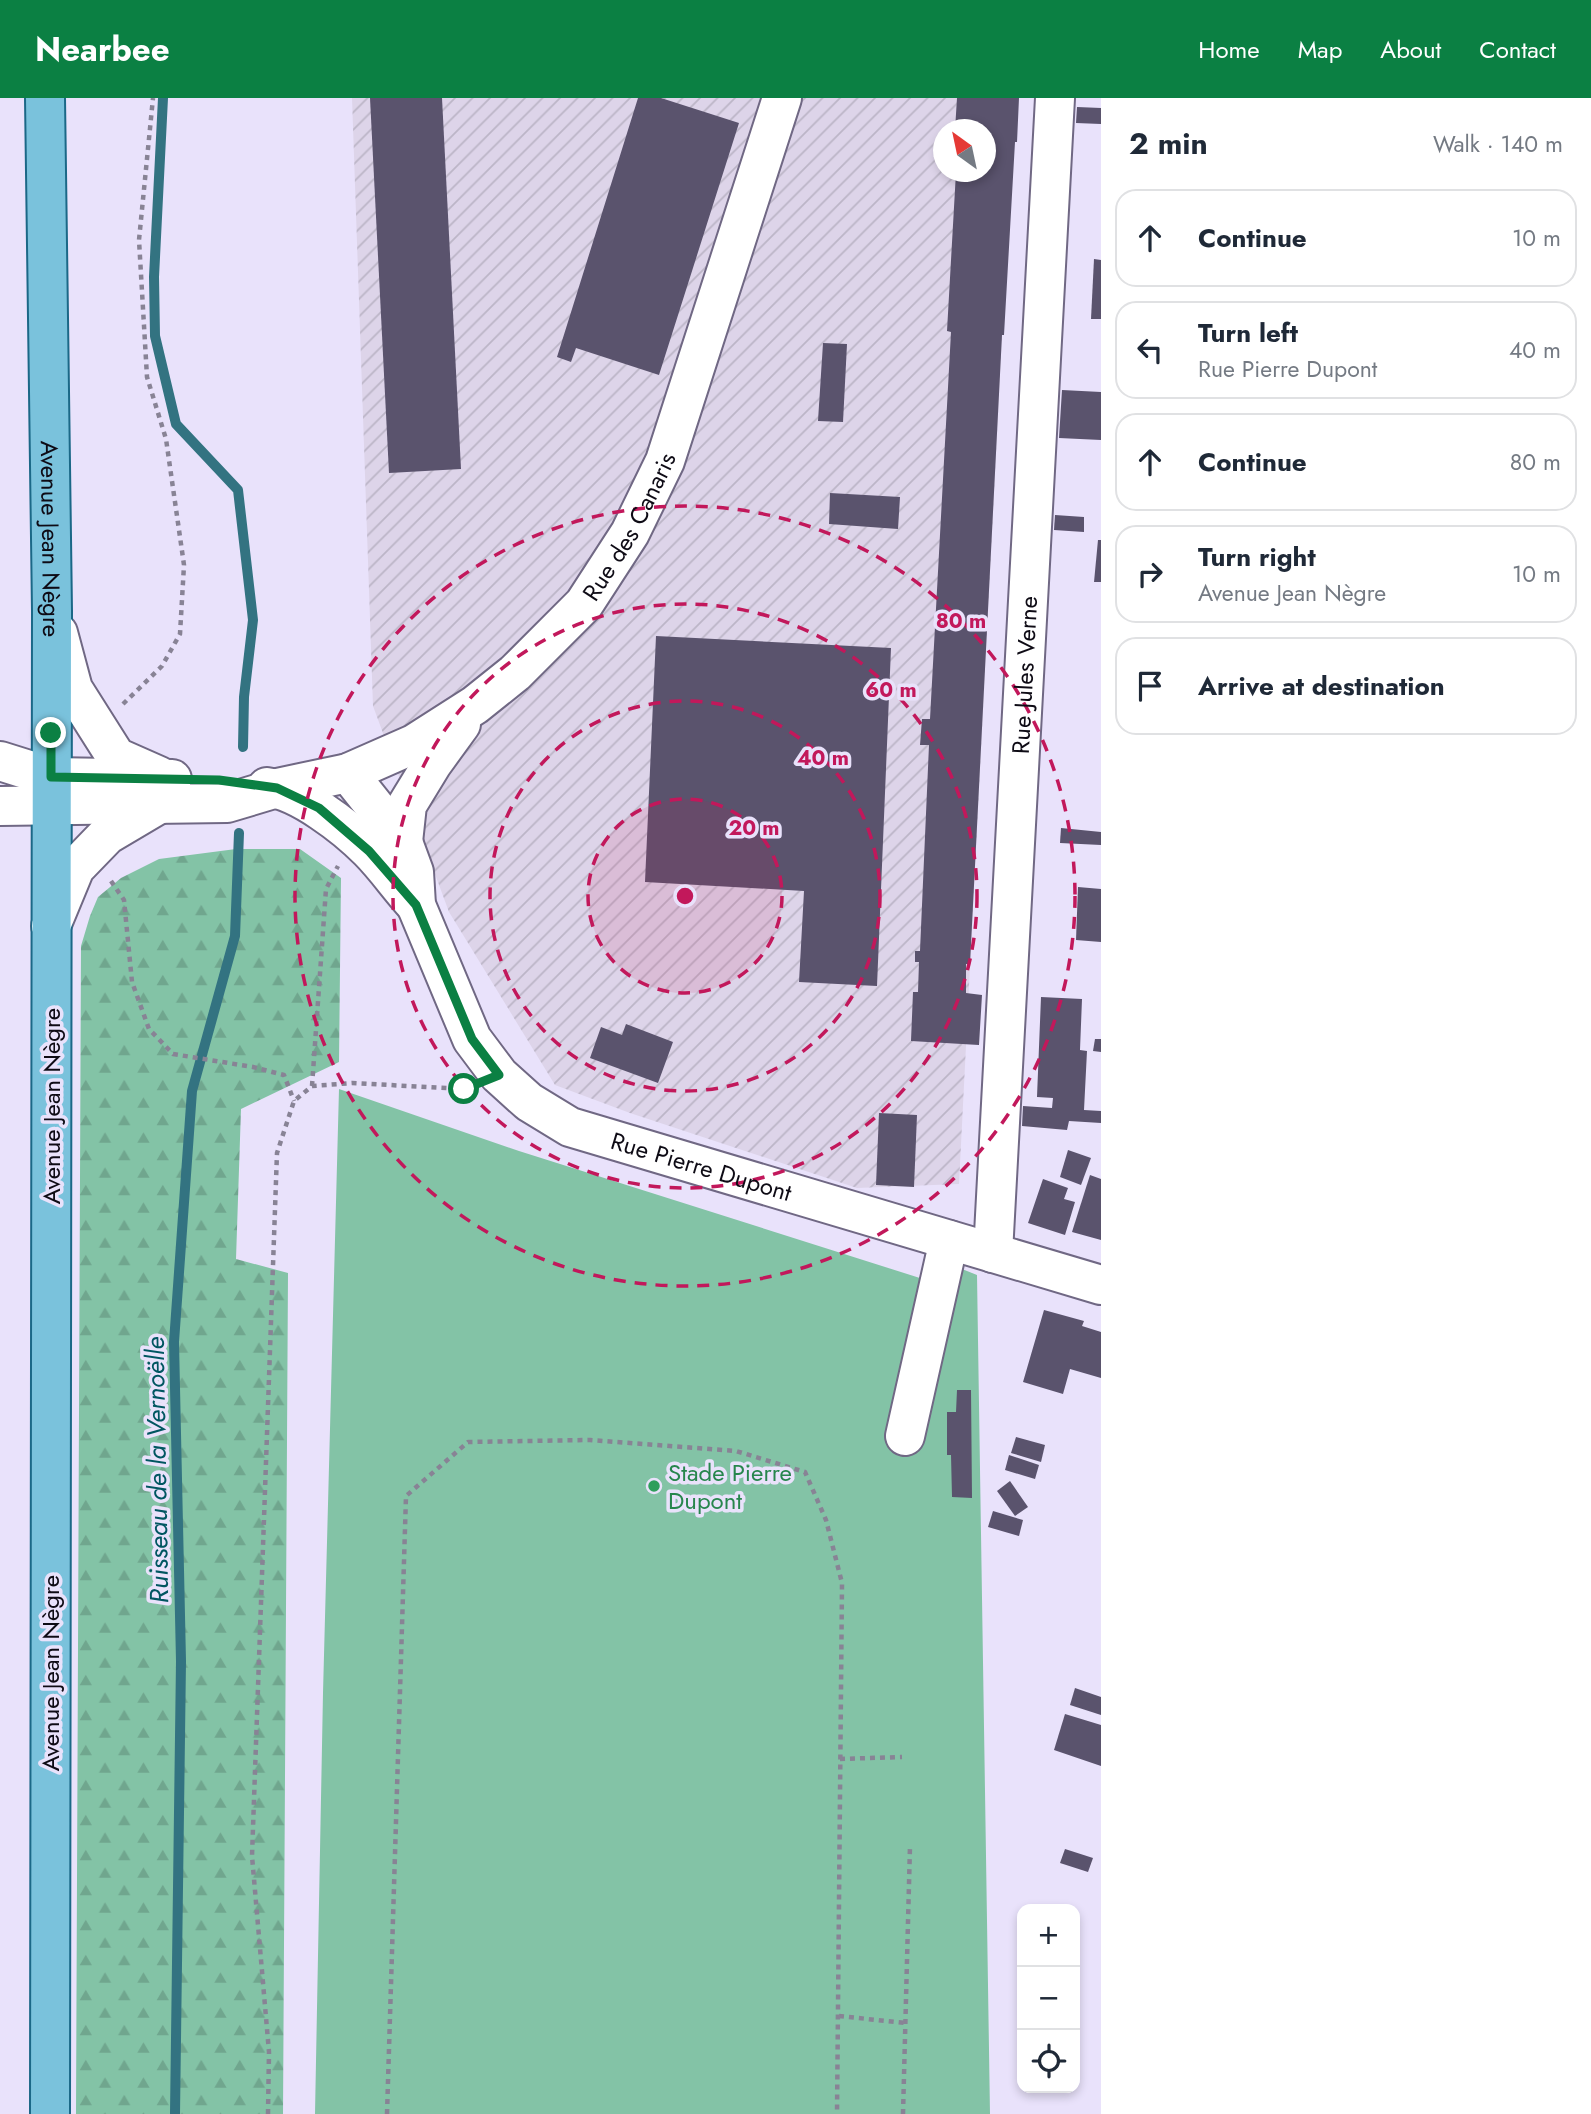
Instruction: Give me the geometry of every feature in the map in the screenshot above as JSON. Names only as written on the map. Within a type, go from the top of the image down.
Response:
[{"type":"main road","name":"Avenue Jean Nègre","points":[[45,98],[52,611],[50,2114]]},
{"type":"street","name":"Rue des Canaris","points":[[0,806],[51,792],[162,792],[227,803],[277,788],[348,773],[414,744],[475,705],[515,673],[584,604],[630,533],[665,461],[782,98]]},
{"type":"street","name":"Rue Jules Verne","points":[[993,1253],[1055,98]]},
{"type":"street","points":[[51,926],[75,869],[107,835],[162,792],[116,757],[73,688],[52,611]]},
{"type":"street","points":[[403,842],[407,805],[432,764],[475,705]]},
{"type":"street","points":[[0,761],[51,792]]},
{"type":"street","points":[[348,773],[403,842],[414,872],[416,905]]},
{"type":"street","points":[[277,788],[319,808],[369,851],[416,905]]},
{"type":"street","name":"Rue Pierre Dupont","points":[[416,905],[472,1039],[499,1075],[529,1102],[570,1127],[1101,1285]]},
{"type":"street","points":[[905,1436],[949,1240]]},
{"type":"path","points":[[114,713],[162,666],[180,634],[184,565],[166,439],[147,376],[139,240],[153,98]]},
{"type":"path","points":[[312,1086],[326,889],[342,859]]},
{"type":"path","points":[[106,873],[124,900],[132,982],[149,1029],[173,1054],[284,1075],[294,1101]]},
{"type":"path","points":[[268,2114],[269,2052],[252,1856],[277,1153],[294,1101],[312,1086],[352,1083],[464,1089],[499,1075]]},
{"type":"path","points":[[387,2114],[406,1496],[468,1442],[590,1440],[736,1451],[805,1472],[826,1520],[842,1583],[837,2114]]},
{"type":"path","points":[[840,1759],[902,1757]]},
{"type":"path","points":[[902,2114],[910,1846]]},
{"type":"path","points":[[839,2015],[905,2022]]},
{"type":"shaded area","points":[[352,98],[1014,98],[959,1184],[857,1188],[630,1113],[555,1085],[449,912],[373,706]]},
{"type":"green space","points":[[236,849],[300,849],[341,878],[339,1062],[241,1109],[236,1259],[288,1273],[283,2114],[76,2114],[81,946],[98,897],[121,878],[159,859]]},
{"type":"green space","name":"Stade Pierre Dupont","points":[[339,1089],[519,1151],[923,1279],[932,1257],[977,1275],[990,2114],[315,2114]]},
{"type":"building","points":[[370,98],[442,98],[461,469],[389,473]]},
{"type":"building","points":[[638,98],[661,98],[739,123],[659,375],[576,348],[571,362],[557,357]]},
{"type":"building","points":[[957,98],[1019,98],[1002,335],[970,964],[966,964],[966,993],[982,995],[979,1045],[911,1041],[913,992],[918,992],[919,962],[915,962],[915,951],[920,951],[929,745],[920,745],[922,719],[930,719],[951,332],[947,331],[955,182],[996,182],[996,119],[956,119]]},
{"type":"building","points":[[1077,107],[1101,108],[1101,124],[1076,123]]},
{"type":"building","points":[[1094,259],[1101,260],[1101,319],[1091,319]]},
{"type":"building","points":[[823,343],[847,344],[843,422],[818,421]]},
{"type":"building","points":[[1062,390],[1101,392],[1101,440],[1059,438]]},
{"type":"building","points":[[830,493],[900,497],[898,529],[829,524]]},
{"type":"building","points":[[1055,515],[1084,517],[1084,532],[1054,530]]},
{"type":"building","points":[[1098,540],[1101,540],[1101,582],[1094,582]]},
{"type":"building","points":[[656,636],[891,648],[877,986],[799,982],[804,891],[645,882]]},
{"type":"building","points":[[1061,828],[1101,832],[1101,845],[1060,843]]},
{"type":"building","points":[[1078,887],[1101,889],[1101,942],[1076,940]]},
{"type":"building","points":[[1041,997],[1082,999],[1080,1050],[1087,1051],[1084,1110],[1101,1111],[1101,1123],[1069,1121],[1067,1130],[1022,1126],[1023,1106],[1052,1108],[1053,1098],[1037,1097]]},
{"type":"building","points":[[626,1024],[673,1042],[658,1083],[590,1058],[601,1027],[622,1035]]},
{"type":"building","points":[[1095,1039],[1101,1039],[1101,1052],[1093,1051]]},
{"type":"building","points":[[879,1113],[917,1115],[914,1187],[876,1185]]},
{"type":"building","points":[[1068,1150],[1091,1158],[1081,1185],[1060,1177]]},
{"type":"building","points":[[1090,1175],[1101,1179],[1101,1240],[1072,1232]]},
{"type":"building","points":[[1043,1179],[1068,1188],[1064,1199],[1075,1202],[1065,1235],[1028,1223]]},
{"type":"building","points":[[1044,1310],[1084,1321],[1082,1326],[1101,1332],[1101,1378],[1070,1369],[1063,1394],[1023,1382]]},
{"type":"building","points":[[957,1390],[971,1390],[972,1498],[952,1497],[951,1455],[947,1455],[947,1412],[956,1412]]},
{"type":"building","points":[[1016,1437],[1045,1445],[1041,1462],[1011,1453]]},
{"type":"building","points":[[1009,1455],[1039,1465],[1035,1479],[1005,1470]]},
{"type":"building","points":[[1010,1481],[1028,1507],[1015,1516],[997,1491]]},
{"type":"building","points":[[993,1511],[1023,1520],[1019,1536],[988,1527]]},
{"type":"building","points":[[1075,1688],[1101,1697],[1101,1715],[1070,1705]]},
{"type":"building","points":[[1065,1714],[1101,1725],[1101,1766],[1054,1750]]},
{"type":"building","points":[[1065,1849],[1093,1858],[1088,1872],[1060,1863]]},
{"type":"waterway","name":"Ruisseau de la Vernoëlle","points":[[163,98],[154,277],[155,336],[176,424],[238,490],[253,620],[244,697],[243,747]]},
{"type":"waterway","name":"Ruisseau de la Vernoëlle","points":[[175,2114],[181,1661],[174,1342],[192,1091],[235,936],[239,833]]},
{"type":"place","name":"Stade Pierre Dupont","points":[[654,1486]]},
{"type":"route","points":[[51,733],[51,777],[219,780],[277,788],[319,808],[369,851],[416,905],[472,1039],[499,1075],[464,1089]]}]
